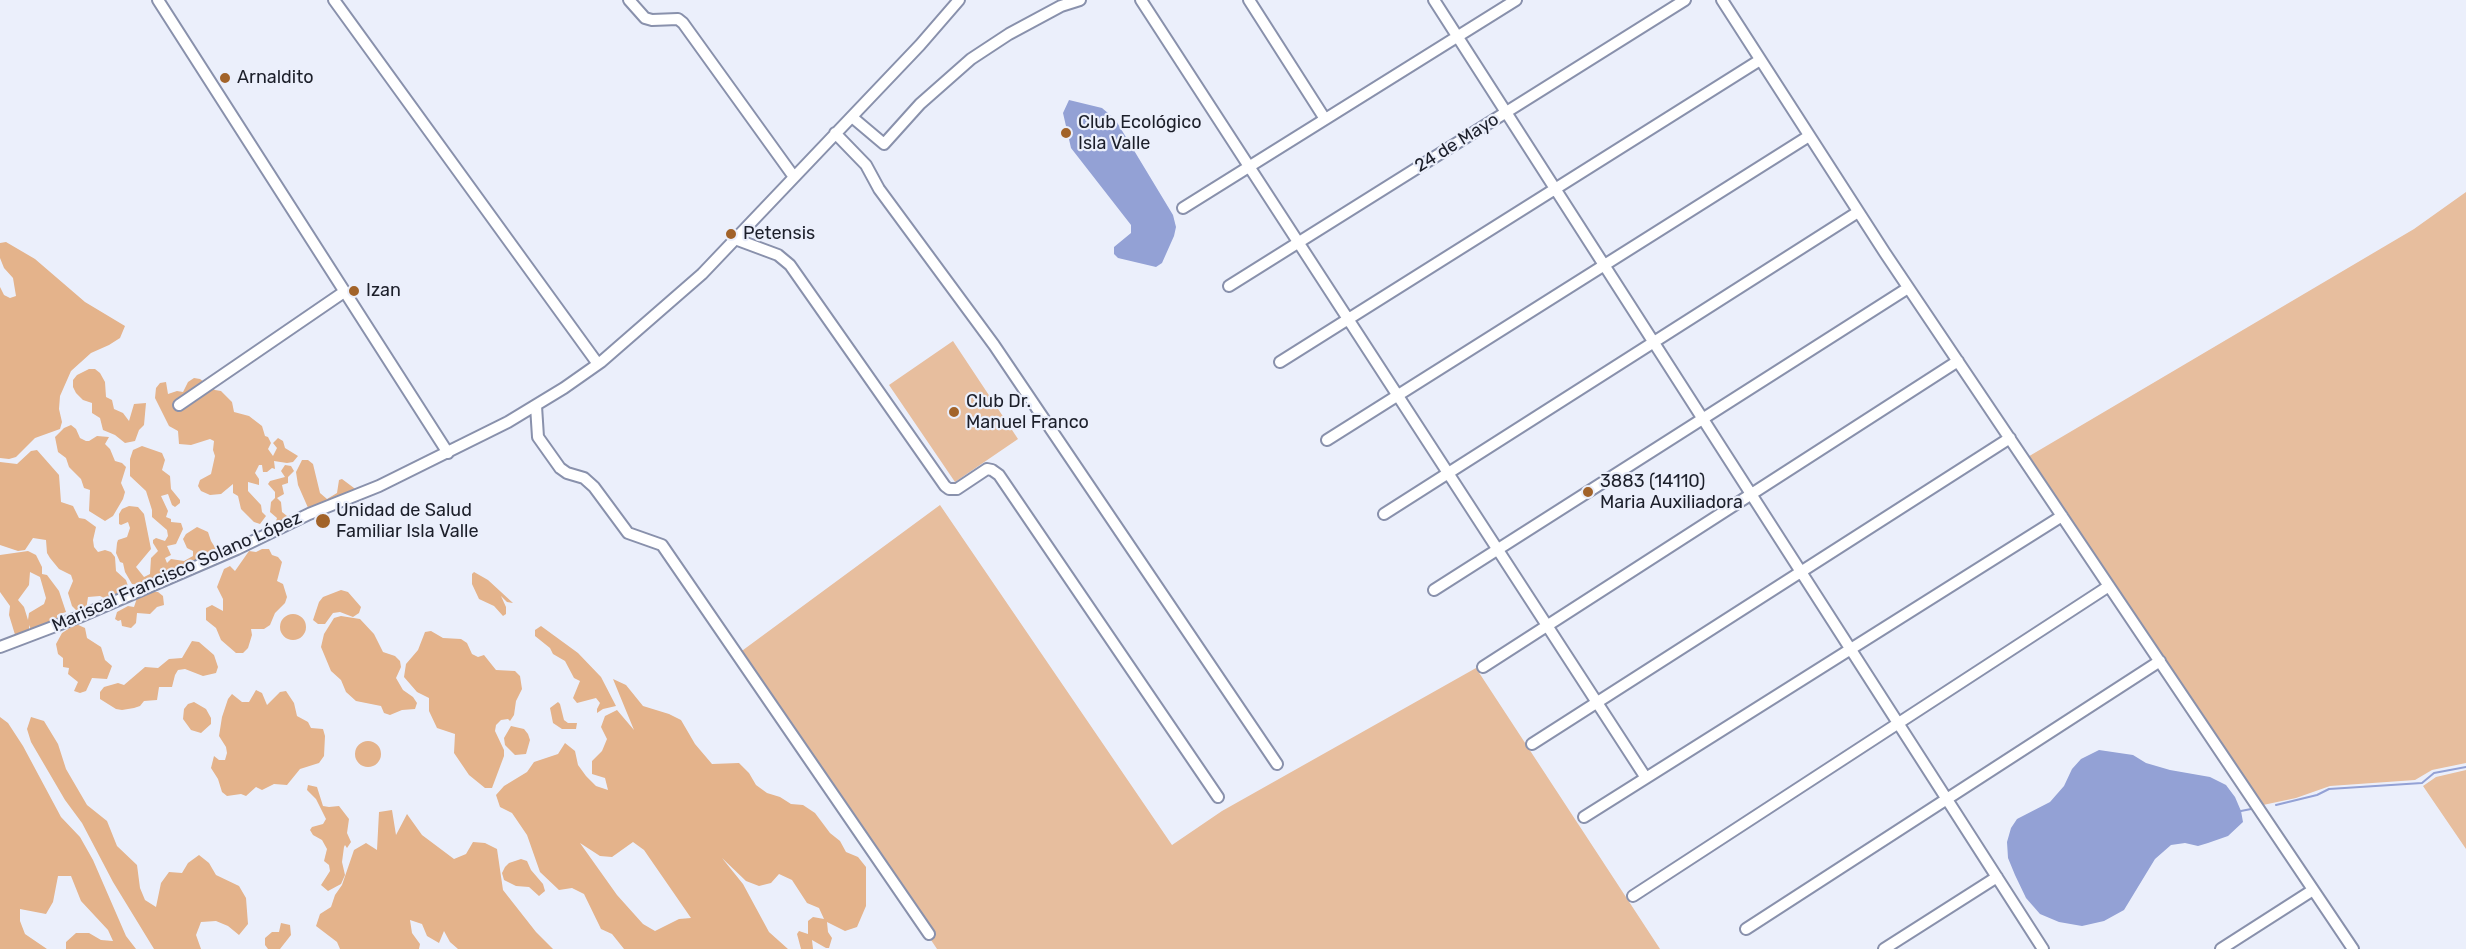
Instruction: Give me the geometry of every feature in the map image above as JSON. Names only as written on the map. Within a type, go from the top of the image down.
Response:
[{"type":"street","points":[[158,0],[448,453]]},
{"type":"street","points":[[334,0],[598,364]]},
{"type":"street","points":[[629,0],[645,18],[678,19],[683,23],[794,177]]},
{"type":"street","name":"Mariscal Francisco Solano López","points":[[0,647],[79,617],[237,549],[309,514],[380,486],[536,406],[598,364],[702,274],[852,117],[959,0]]},
{"type":"street","points":[[852,117],[884,144],[920,104],[971,59],[1009,34],[1061,6],[1080,0]]},
{"type":"street","points":[[1141,0],[1646,778]]},
{"type":"street","points":[[1249,0],[1325,119]]},
{"type":"street","points":[[1434,0],[2043,949]]},
{"type":"street","points":[[1183,208],[1516,0]]},
{"type":"street","name":"24 de Mayo","points":[[1229,286],[1685,0]]},
{"type":"street","points":[[1722,0],[1908,288],[2353,949]]},
{"type":"street","points":[[1280,362],[1760,60]]},
{"type":"street","points":[[835,133],[866,165],[879,189],[994,345],[1277,764]]},
{"type":"street","points":[[1327,440],[1809,136]]},
{"type":"street","points":[[1384,514],[1858,212]]},
{"type":"street","points":[[735,239],[778,255],[790,265],[945,486],[949,489],[957,489],[982,471],[987,469],[996,472],[1218,797]]},
{"type":"street","points":[[1434,590],[1908,288]]},
{"type":"street","points":[[179,405],[344,292]]},
{"type":"street","points":[[1483,667],[1958,361]]},
{"type":"street","points":[[536,406],[537,437],[560,468],[567,473],[584,478],[594,487],[628,533],[662,545],[929,934]]},
{"type":"street","points":[[1532,744],[2010,438]]},
{"type":"street","points":[[1584,817],[2062,516]]},
{"type":"street","points":[[1633,896],[2109,586]]},
{"type":"street","points":[[1746,929],[2160,661]]},
{"type":"street","points":[[1884,949],[1997,877]]},
{"type":"street","points":[[2221,949],[2313,890]]},
{"type":"shaded area","points":[[2466,192],[2466,763],[2432,770],[2415,780],[2330,786],[2296,798],[2263,805],[2026,458],[2414,229]]},
{"type":"shaded area","points":[[6,242],[35,259],[85,302],[125,326],[120,338],[91,353],[71,371],[60,396],[59,409],[62,422],[60,429],[35,438],[16,457],[9,459],[0,458],[0,287],[4,295],[10,298],[16,296],[13,278],[4,268],[0,258],[0,243]]},
{"type":"shaded area","name":"Club Dr. Manuel Franco","points":[[953,341],[1018,439],[955,482],[889,385]]},
{"type":"shaded area","points":[[89,369],[95,369],[100,373],[105,382],[106,397],[112,400],[114,409],[123,413],[129,421],[134,404],[146,403],[144,425],[139,430],[135,441],[125,443],[115,435],[103,430],[100,418],[92,413],[92,403],[83,400],[76,393],[73,380],[77,375]]},
{"type":"shaded area","points":[[194,378],[221,391],[232,402],[234,412],[249,416],[262,426],[265,436],[271,443],[268,449],[273,456],[277,448],[273,443],[278,438],[283,441],[285,448],[298,456],[293,462],[274,461],[275,469],[272,468],[267,472],[263,472],[262,465],[259,465],[255,473],[259,479],[259,485],[248,482],[248,491],[261,505],[262,512],[266,516],[260,524],[254,522],[241,509],[238,496],[233,493],[233,484],[221,494],[210,495],[201,491],[198,486],[200,480],[211,474],[215,456],[214,441],[210,439],[191,445],[179,444],[178,431],[169,426],[155,398],[156,388],[160,383],[166,382],[168,394],[183,392],[188,382]]},
{"type":"shaded area","points":[[71,425],[76,429],[80,438],[86,441],[97,436],[109,437],[105,444],[115,461],[126,467],[121,483],[125,492],[123,499],[113,516],[105,521],[89,511],[90,490],[84,488],[81,479],[69,467],[66,458],[58,452],[55,437]]},
{"type":"shaded area","points":[[142,446],[162,453],[165,460],[162,470],[170,476],[171,489],[180,500],[175,507],[168,494],[161,496],[168,511],[166,517],[171,519],[171,522],[181,523],[183,529],[176,544],[167,546],[171,555],[165,558],[167,563],[171,559],[184,561],[193,556],[193,551],[187,548],[183,539],[186,534],[197,527],[208,532],[216,549],[215,552],[208,553],[205,559],[139,585],[132,584],[116,553],[118,540],[127,537],[130,528],[128,522],[119,524],[119,514],[122,509],[129,506],[138,507],[144,514],[151,549],[136,567],[144,577],[150,574],[151,558],[158,551],[153,540],[156,538],[165,541],[168,536],[167,530],[152,517],[146,491],[130,476],[130,459],[133,450]]},
{"type":"shaded area","points":[[37,450],[59,475],[61,502],[73,506],[79,518],[85,519],[96,527],[94,547],[98,552],[105,550],[111,552],[115,557],[116,571],[126,580],[128,586],[126,592],[108,600],[100,596],[88,597],[86,610],[81,615],[72,606],[68,593],[73,581],[71,575],[59,569],[50,558],[47,553],[46,540],[33,538],[25,550],[18,551],[0,545],[0,462],[17,464],[31,451]]},
{"type":"shaded area","points":[[302,460],[308,460],[313,464],[320,493],[327,499],[337,493],[339,480],[342,479],[358,491],[309,510],[298,485],[296,472]]},
{"type":"shaded area","points":[[285,465],[291,466],[294,471],[288,477],[288,483],[282,485],[284,494],[277,498],[281,502],[282,512],[287,516],[287,522],[274,527],[277,518],[270,512],[275,492],[268,484],[270,481],[285,477],[281,471]]},
{"type":"shaded area","points":[[940,505],[1172,845],[1222,811],[1476,668],[1660,949],[937,949],[931,940],[935,936],[739,653]]},
{"type":"shaded area","points":[[269,549],[272,555],[278,557],[282,562],[277,581],[283,584],[287,597],[285,603],[275,613],[270,625],[264,629],[251,629],[252,635],[248,648],[243,653],[236,653],[221,640],[216,628],[206,620],[206,608],[212,605],[223,611],[223,599],[217,587],[224,569],[230,566],[235,571],[249,551],[256,552]]},
{"type":"shaded area","points":[[28,551],[36,555],[42,567],[42,574],[47,575],[59,591],[66,612],[57,615],[57,622],[31,630],[29,625],[29,633],[16,638],[9,615],[10,606],[0,592],[0,555]],"holes":[[[30,572],[40,577],[46,598],[44,604],[29,613],[28,620],[24,607],[18,600],[29,585]]]},
{"type":"shaded area","points":[[474,572],[488,580],[513,603],[507,602],[501,596],[506,607],[506,614],[503,616],[494,606],[479,599],[472,584]]},
{"type":"shaded area","points":[[341,590],[348,592],[361,607],[359,613],[353,617],[340,612],[333,613],[325,624],[318,624],[313,620],[319,602],[323,597]]},
{"type":"shaded area","points":[[148,592],[158,592],[163,596],[164,605],[157,607],[150,614],[137,613],[136,623],[131,628],[122,626],[121,620],[115,619],[117,612],[128,606],[134,607],[137,598]]},
{"type":"shaded area","points":[[293,614],[302,618],[306,627],[302,636],[293,640],[284,636],[280,627],[284,618]]},
{"type":"shaded area","points":[[341,616],[360,619],[374,634],[383,652],[395,656],[400,661],[401,667],[396,678],[403,690],[417,703],[415,709],[402,710],[390,715],[384,713],[381,706],[356,701],[346,692],[341,680],[331,671],[321,647],[324,634],[334,618]]},
{"type":"shaded area","points":[[76,624],[85,628],[87,638],[101,647],[105,660],[112,666],[107,679],[92,678],[86,691],[80,693],[74,691],[78,682],[68,674],[69,668],[63,667],[63,658],[58,654],[56,644],[62,633]]},
{"type":"shaded area","points":[[541,626],[578,653],[601,677],[616,706],[597,713],[600,703],[596,698],[577,703],[573,698],[580,681],[574,678],[565,661],[553,654],[550,648],[535,636],[535,630]]},
{"type":"shaded area","points":[[431,631],[443,638],[461,639],[467,643],[472,654],[478,657],[484,655],[496,670],[515,671],[520,676],[522,689],[516,701],[514,715],[510,721],[501,720],[496,725],[495,731],[504,750],[504,756],[492,788],[485,788],[469,775],[454,753],[455,734],[437,728],[429,711],[429,698],[417,692],[404,677],[406,664],[418,650],[425,632]]},
{"type":"shaded area","points":[[192,641],[199,642],[214,655],[218,667],[216,673],[203,676],[185,669],[178,670],[172,687],[159,687],[157,700],[144,701],[140,706],[134,708],[116,709],[100,699],[100,692],[104,687],[118,683],[124,685],[145,667],[158,668],[169,659],[182,658]]},
{"type":"shaded area","points":[[613,679],[626,685],[643,706],[681,720],[695,744],[712,764],[739,763],[756,785],[767,793],[791,804],[803,805],[815,813],[830,833],[840,841],[846,852],[858,857],[866,867],[866,906],[857,927],[845,931],[827,922],[828,932],[832,938],[829,948],[812,940],[813,949],[801,949],[797,934],[799,931],[808,934],[808,921],[813,917],[824,919],[819,908],[807,903],[792,880],[779,874],[771,883],[759,886],[746,881],[722,858],[743,884],[769,932],[788,949],[624,949],[612,934],[601,929],[584,894],[572,888],[559,890],[540,872],[527,835],[512,813],[500,807],[496,795],[504,786],[527,772],[534,762],[558,754],[565,743],[575,751],[578,765],[586,776],[596,786],[608,790],[605,778],[592,774],[592,761],[602,751],[607,739],[601,727],[605,716],[617,710],[634,730]],"holes":[[[633,842],[644,850],[691,918],[679,919],[655,931],[643,924],[617,895],[580,843],[600,856],[612,857]]]},
{"type":"shaded area","points":[[256,690],[262,693],[267,705],[280,692],[286,691],[294,703],[297,716],[308,722],[311,728],[323,729],[324,756],[319,763],[300,769],[287,785],[274,784],[262,790],[256,787],[246,796],[241,794],[227,796],[222,792],[211,768],[214,756],[219,760],[225,760],[227,753],[219,736],[222,717],[232,694],[242,702],[249,702]]},
{"type":"shaded area","points":[[194,702],[206,709],[211,718],[211,724],[201,733],[191,730],[183,719],[184,709],[188,704]]},
{"type":"shaded area","points":[[558,702],[564,720],[568,723],[577,723],[576,729],[562,729],[553,723],[550,708]]},
{"type":"shaded area","points":[[0,717],[8,723],[23,746],[61,817],[80,837],[93,860],[126,936],[136,949],[66,949],[66,942],[76,933],[89,933],[101,940],[113,941],[108,930],[81,901],[71,876],[58,876],[53,902],[46,914],[20,909],[20,921],[25,934],[47,949],[0,949]]},
{"type":"shaded area","points":[[31,717],[44,721],[58,744],[66,769],[87,805],[107,821],[117,846],[137,865],[140,888],[145,900],[156,907],[161,883],[169,872],[182,873],[188,863],[199,855],[209,863],[216,875],[239,886],[246,898],[248,924],[239,935],[228,926],[216,921],[201,922],[196,935],[201,949],[154,949],[113,882],[82,823],[65,800],[31,742],[27,729]]},
{"type":"shaded area","points":[[511,726],[524,729],[528,734],[530,740],[526,754],[515,755],[505,745],[504,738]]},
{"type":"shaded area","points":[[368,741],[377,745],[381,754],[377,763],[368,767],[359,763],[355,754],[359,745]]},
{"type":"shaded area","points":[[2466,770],[2466,849],[2423,786],[2436,777]]},
{"type":"shaded area","points":[[308,785],[317,787],[323,806],[339,806],[349,819],[347,833],[351,842],[347,848],[345,845],[344,847],[342,862],[345,875],[341,884],[328,891],[321,885],[330,871],[329,865],[324,861],[327,849],[322,840],[313,835],[310,830],[312,827],[323,824],[326,819],[316,799],[307,790]]},
{"type":"shaded area","points":[[392,810],[396,835],[407,814],[422,835],[454,859],[466,854],[473,842],[485,843],[497,849],[503,890],[536,932],[553,949],[458,949],[450,942],[444,931],[439,943],[427,936],[422,924],[410,920],[412,933],[420,944],[419,949],[340,949],[337,942],[316,926],[320,914],[331,907],[342,885],[354,850],[366,843],[377,850],[379,812]]},
{"type":"shaded area","points":[[521,859],[527,861],[531,870],[543,884],[545,891],[539,896],[529,887],[516,886],[504,880],[502,873],[505,867]]},
{"type":"shaded area","points":[[281,923],[290,925],[291,935],[280,949],[268,949],[265,945],[265,938],[272,932],[279,932]]},
{"type":"water","points":[[1069,100],[1102,108],[1115,119],[1173,215],[1176,227],[1174,236],[1162,263],[1156,267],[1118,258],[1114,254],[1114,247],[1131,233],[1131,225],[1071,148],[1063,113]]},
{"type":"water","points":[[2099,750],[2133,755],[2146,763],[2210,777],[2226,785],[2235,797],[2243,822],[2228,836],[2208,843],[2198,846],[2185,843],[2171,845],[2155,859],[2124,910],[2104,921],[2082,926],[2059,922],[2040,914],[2026,898],[2015,875],[2008,858],[2007,842],[2011,828],[2017,819],[2050,802],[2064,786],[2072,769],[2081,759]]},
{"type":"waterway","points":[[2276,805],[2317,795],[2329,789],[2422,783],[2434,773],[2466,767]]},
{"type":"waterway","points":[[2241,811],[2251,809]]},
{"type":"place","name":"Arnaldito","points":[[225,78]]},
{"type":"place","name":"Club Ecológico Isla Valle","points":[[1066,133]]},
{"type":"place","name":"Petensis","points":[[731,234]]},
{"type":"place","name":"Izan","points":[[354,291]]},
{"type":"place","name":"Club Dr. Manuel Franco","points":[[954,412]]},
{"type":"place","name":"3883 (14110) Maria Auxiliadora","points":[[1588,492]]},
{"type":"place","name":"Unidad de Salud Familiar Isla Valle","points":[[323,521]]}]
